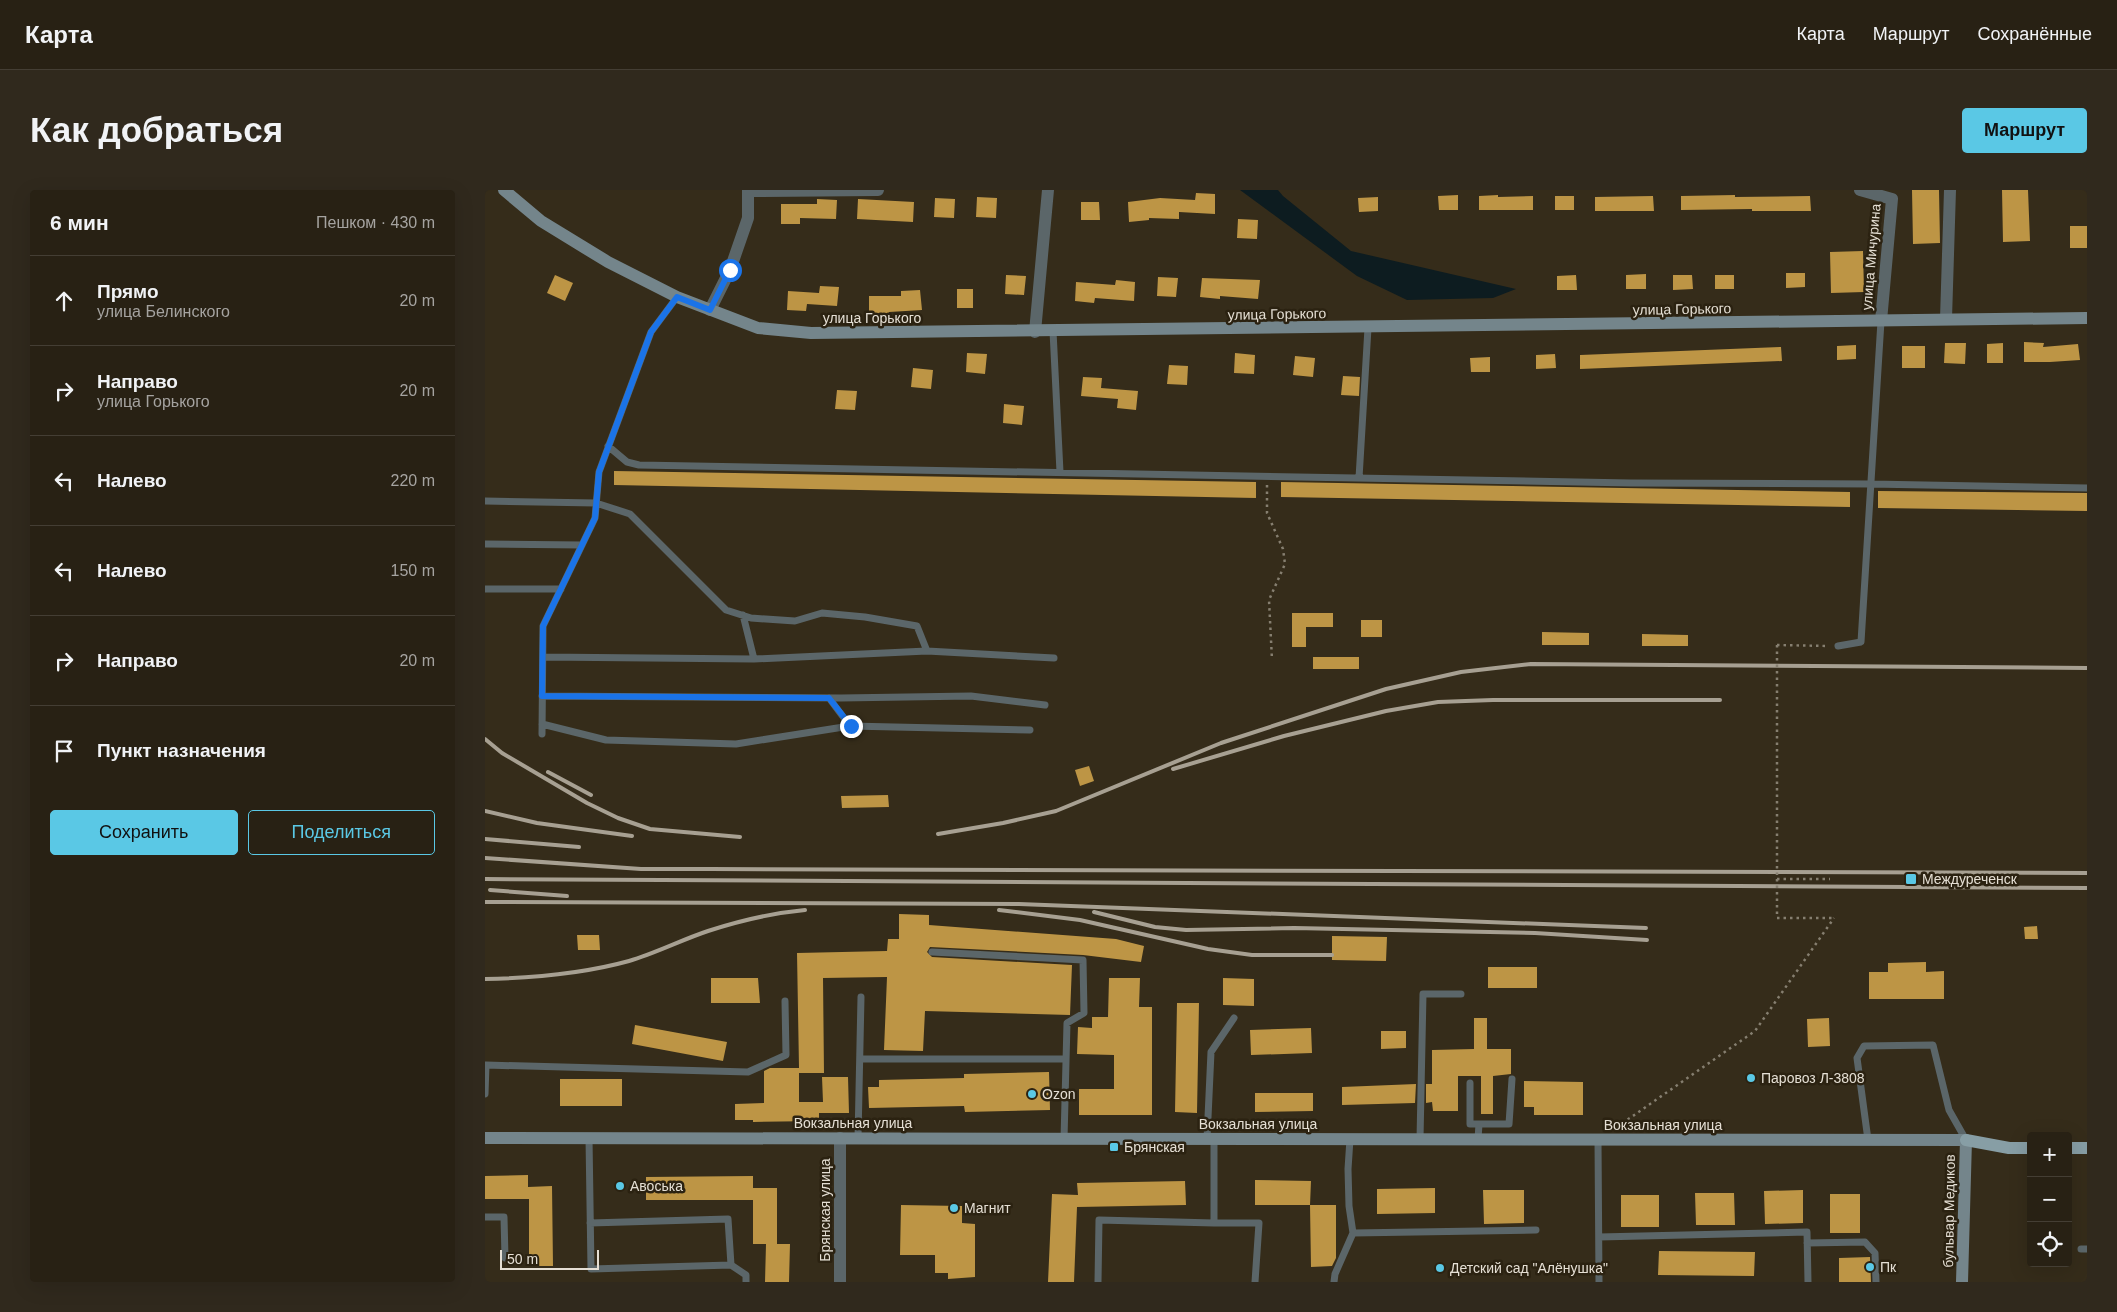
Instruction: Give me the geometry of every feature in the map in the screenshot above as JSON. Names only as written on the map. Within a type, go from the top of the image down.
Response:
[{"type":"main road","name":"улица Горького","points":[[504,190],[541,221],[608,262],[677,297],[758,328],[811,333],[1035,332],[2087,318]]},
{"type":"main road","name":"Вокзальная улица","points":[[485,1138],[1965,1140],[2009,1148],[2027,1148]]},
{"type":"main road","name":"бульвар Медиков","points":[[1962,1282],[1965,1140]]},
{"type":"main road","points":[[2072,1148],[2087,1148]]},
{"type":"street","points":[[710,310],[730,270],[748,218],[748,190],[878,190]]},
{"type":"street","points":[[1035,332],[1048,190]]},
{"type":"street","name":"улица Мичурина","points":[[1860,190],[1892,194],[1881,321]]},
{"type":"street","points":[[1946,319],[1950,190]]},
{"type":"street","name":"Брянская улица","points":[[839,1138],[840,1282]]},
{"type":"lane","points":[[542,734],[543,626],[595,518],[599,472],[651,332],[677,297]]},
{"type":"lane","points":[[1838,646],[1861,642],[1881,321]]},
{"type":"lane","points":[[1359,478],[1368,328]]},
{"type":"lane","points":[[1053,331],[1060,472]]},
{"type":"lane","points":[[608,446],[627,462],[639,466],[1631,483],[1871,484],[2087,488]]},
{"type":"lane","points":[[485,501],[596,503],[630,514],[726,610],[751,618],[795,620],[822,613],[865,617],[917,626],[927,651]]},
{"type":"lane","points":[[485,544],[582,545]]},
{"type":"lane","points":[[485,589],[561,589]]},
{"type":"lane","points":[[743,615],[754,659]]},
{"type":"lane","points":[[543,657],[754,659],[927,651],[1054,658]]},
{"type":"lane","points":[[542,696],[829,698],[971,696],[1045,705]]},
{"type":"lane","points":[[829,698],[851,726]]},
{"type":"lane","points":[[542,724],[606,740],[736,744],[851,726],[1030,730]]},
{"type":"lane","points":[[932,952],[1083,960],[1084,1013],[1067,1023],[1064,1139]]},
{"type":"lane","points":[[1420,1139],[1423,994],[1461,994]]},
{"type":"lane","points":[[859,1138],[861,997]]},
{"type":"lane","points":[[485,1094],[485,1065],[748,1072],[785,1055],[785,1002]]},
{"type":"lane","points":[[1214,1223],[1210,1139],[1211,1052],[1234,1018]]},
{"type":"lane","points":[[1868,1140],[1857,1058],[1864,1046],[1933,1045],[1949,1110],[1965,1140]]},
{"type":"lane","points":[[860,1059],[1066,1059]]},
{"type":"lane","points":[[1470,1083],[1470,1124],[1509,1124],[1512,1079]]},
{"type":"lane","points":[[1478,1139],[1479,1124]]},
{"type":"lane","points":[[589,1138],[591,1269],[731,1265],[746,1275],[746,1282]]},
{"type":"lane","points":[[1334,1282],[1335,1274],[1353,1233],[1347,1169],[1350,1139]]},
{"type":"lane","points":[[1598,1140],[1599,1282]]},
{"type":"lane","points":[[485,1217],[504,1217],[505,1258]]},
{"type":"lane","points":[[590,1223],[728,1219],[731,1265]]},
{"type":"lane","points":[[1098,1282],[1099,1220],[1259,1223],[1255,1282]]},
{"type":"lane","points":[[1353,1233],[1536,1230]]},
{"type":"lane","points":[[1599,1237],[1807,1232],[1808,1282]]},
{"type":"lane","points":[[1807,1244],[1865,1242],[1875,1253],[1876,1282]]},
{"type":"path","points":[[1267,476],[1267,512],[1283,549],[1285,564],[1269,600],[1272,660]]},
{"type":"path","points":[[1598,1140],[1755,1031],[1834,918],[1777,918],[1777,645],[1838,646]]},
{"type":"path","points":[[1777,879],[1830,879]]},
{"type":"shaded area","points":[[1240,190],[1278,190],[1351,251],[1516,289],[1493,298],[1407,300],[1357,276]]},
{"type":"building","points":[[1912,190],[1939,190],[1940,243],[1913,244]]},
{"type":"building","points":[[2002,190],[2028,190],[2030,241],[2003,242]]},
{"type":"building","points":[[1196,193],[1215,194],[1215,214],[1179,212],[1179,219],[1149,218],[1149,220],[1129,222],[1128,202],[1160,198],[1195,200]]},
{"type":"building","points":[[1458,195],[1458,210],[1439,210],[1438,196]]},
{"type":"building","points":[[1498,195],[1498,197],[1533,196],[1533,210],[1479,210],[1479,196]]},
{"type":"building","points":[[1735,195],[1735,197],[1810,196],[1811,211],[1752,211],[1752,209],[1681,210],[1681,196]]},
{"type":"building","points":[[1555,196],[1574,196],[1574,210],[1555,210]]},
{"type":"building","points":[[1653,196],[1654,211],[1595,211],[1595,197]]},
{"type":"building","points":[[977,197],[997,198],[996,218],[976,217]]},
{"type":"building","points":[[1378,197],[1378,211],[1359,212],[1358,198]]},
{"type":"building","points":[[935,198],[955,199],[954,218],[934,217]]},
{"type":"building","points":[[817,199],[837,200],[836,219],[800,218],[800,224],[781,224],[781,204],[817,204]]},
{"type":"building","points":[[858,199],[914,202],[913,222],[857,219]]},
{"type":"building","points":[[1081,202],[1099,202],[1100,220],[1081,220]]},
{"type":"building","points":[[1238,219],[1258,220],[1257,239],[1237,238]]},
{"type":"building","points":[[2070,226],[2087,226],[2087,248],[2070,248]]},
{"type":"building","points":[[1863,251],[1864,292],[1831,293],[1830,252]]},
{"type":"building","points":[[1786,273],[1805,273],[1805,287],[1786,288]]},
{"type":"building","points":[[1646,274],[1646,289],[1626,289],[1626,275]]},
{"type":"building","points":[[555,275],[573,283],[565,301],[547,293]]},
{"type":"building","points":[[1006,275],[1026,276],[1024,295],[1005,294]]},
{"type":"building","points":[[1576,275],[1577,290],[1557,290],[1557,276]]},
{"type":"building","points":[[1673,275],[1692,275],[1693,289],[1673,290]]},
{"type":"building","points":[[1715,275],[1734,275],[1734,289],[1715,289]]},
{"type":"building","points":[[1158,277],[1178,278],[1176,297],[1157,296]]},
{"type":"building","points":[[1202,278],[1260,280],[1258,299],[1220,296],[1220,299],[1200,297]]},
{"type":"building","points":[[1116,280],[1135,282],[1134,301],[1095,298],[1094,303],[1075,301],[1076,282],[1115,285]]},
{"type":"building","points":[[820,286],[839,287],[837,306],[807,304],[806,311],[787,310],[788,291],[819,293]]},
{"type":"building","points":[[957,289],[973,289],[973,308],[957,308]]},
{"type":"building","points":[[920,290],[922,310],[889,312],[889,316],[869,316],[869,296],[901,296],[901,291]]},
{"type":"building","points":[[2024,342],[2044,343],[2043,347],[2078,344],[2080,360],[2024,362]]},
{"type":"building","points":[[1945,343],[1966,343],[1965,364],[1944,363]]},
{"type":"building","points":[[2003,343],[2003,363],[1987,363],[1987,344]]},
{"type":"building","points":[[1856,345],[1856,359],[1837,360],[1837,346]]},
{"type":"building","points":[[1902,346],[1925,346],[1925,368],[1902,368]]},
{"type":"building","points":[[1781,347],[1782,361],[1580,369],[1580,355]]},
{"type":"building","points":[[967,353],[987,354],[985,374],[966,372]]},
{"type":"building","points":[[1235,353],[1255,355],[1254,374],[1234,373]]},
{"type":"building","points":[[1555,354],[1556,368],[1536,369],[1536,355]]},
{"type":"building","points":[[1295,356],[1315,358],[1313,377],[1293,375]]},
{"type":"building","points":[[1490,357],[1490,372],[1471,372],[1470,358]]},
{"type":"building","points":[[1169,365],[1188,366],[1187,385],[1167,384]]},
{"type":"building","points":[[913,368],[933,370],[931,389],[911,387]]},
{"type":"building","points":[[1343,376],[1360,377],[1359,396],[1341,395]]},
{"type":"building","points":[[1083,377],[1102,378],[1101,388],[1138,391],[1136,410],[1117,408],[1118,399],[1081,396]]},
{"type":"building","points":[[837,390],[857,391],[855,410],[835,409]]},
{"type":"building","points":[[1004,404],[1024,406],[1022,425],[1003,423]]},
{"type":"building","points":[[614,471],[1256,482],[1256,498],[614,485]]},
{"type":"building","points":[[1281,482],[1850,492],[1850,507],[1281,497]]},
{"type":"building","points":[[1878,491],[2087,493],[2087,511],[1878,508]]},
{"type":"building","points":[[1292,613],[1333,613],[1333,627],[1306,627],[1306,647],[1292,647]]},
{"type":"building","points":[[1361,620],[1382,620],[1382,637],[1361,637]]},
{"type":"building","points":[[1542,632],[1589,633],[1589,645],[1542,645]]},
{"type":"building","points":[[1642,634],[1688,635],[1688,646],[1642,646]]},
{"type":"building","points":[[1313,657],[1359,657],[1359,669],[1313,669]]},
{"type":"building","points":[[1089,766],[1094,781],[1080,786],[1075,770]]},
{"type":"building","points":[[888,795],[889,807],[842,808],[841,796]]},
{"type":"building","points":[[899,914],[929,915],[929,925],[1116,939],[1144,946],[1141,962],[1083,955],[930,947],[927,952],[932,957],[1072,965],[1070,1015],[925,1011],[923,1051],[884,1050],[887,977],[823,978],[824,1073],[799,1073],[799,1102],[823,1102],[822,1077],[848,1077],[849,1113],[819,1113],[819,1121],[753,1122],[753,1120],[735,1120],[735,1104],[764,1103],[764,1071],[770,1068],[799,1068],[797,953],[887,951],[888,939],[899,939]]},
{"type":"building","points":[[2037,926],[2038,939],[2025,939],[2024,927]]},
{"type":"building","points":[[577,935],[599,935],[600,950],[578,950]]},
{"type":"building","points":[[1332,936],[1387,937],[1386,961],[1332,960]]},
{"type":"building","points":[[1926,962],[1926,972],[1944,971],[1944,999],[1869,999],[1869,972],[1888,972],[1888,963]]},
{"type":"building","points":[[1488,967],[1537,967],[1537,988],[1488,988]]},
{"type":"building","points":[[711,978],[758,978],[760,1003],[711,1003]]},
{"type":"building","points":[[1109,978],[1140,978],[1139,1007],[1152,1007],[1152,1115],[1079,1115],[1079,1089],[1114,1089],[1114,1055],[1077,1054],[1078,1027],[1092,1028],[1092,1017],[1108,1017]]},
{"type":"building","points":[[1223,978],[1254,979],[1254,1006],[1223,1005]]},
{"type":"building","points":[[1177,1003],[1199,1003],[1197,1113],[1175,1112]]},
{"type":"building","points":[[1474,1018],[1487,1018],[1487,1049],[1511,1049],[1511,1074],[1493,1076],[1493,1114],[1481,1114],[1481,1076],[1458,1076],[1458,1111],[1433,1111],[1432,1102],[1426,1103],[1426,1084],[1432,1084],[1432,1050],[1474,1049]]},
{"type":"building","points":[[1829,1018],[1830,1046],[1808,1047],[1807,1019]]},
{"type":"building","points":[[635,1025],[727,1042],[723,1061],[632,1044]]},
{"type":"building","points":[[1311,1028],[1312,1053],[1251,1055],[1250,1030]]},
{"type":"building","points":[[1381,1031],[1406,1031],[1406,1048],[1381,1049]]},
{"type":"building","points":[[1049,1072],[1050,1110],[965,1112],[964,1106],[869,1108],[868,1087],[879,1087],[879,1080],[964,1078],[964,1074]]},
{"type":"building","points":[[560,1079],[622,1079],[622,1106],[560,1106]]},
{"type":"building","points":[[1524,1081],[1583,1082],[1583,1115],[1534,1115],[1534,1107],[1524,1107]]},
{"type":"building","points":[[1416,1084],[1415,1103],[1342,1105],[1342,1087]]},
{"type":"building","points":[[1255,1093],[1313,1093],[1313,1111],[1255,1112]]},
{"type":"building","points":[[528,1175],[528,1187],[552,1186],[553,1266],[529,1266],[529,1199],[485,1199],[485,1176]]},
{"type":"building","points":[[753,1176],[753,1188],[777,1188],[777,1244],[790,1244],[789,1282],[765,1282],[766,1244],[753,1244],[753,1200],[646,1200],[646,1177]]},
{"type":"building","points":[[1255,1180],[1311,1181],[1310,1205],[1255,1205]]},
{"type":"building","points":[[1185,1181],[1186,1205],[1077,1207],[1074,1282],[1048,1282],[1052,1194],[1078,1195],[1077,1183]]},
{"type":"building","points":[[1435,1188],[1435,1213],[1377,1214],[1377,1189]]},
{"type":"building","points":[[1483,1190],[1524,1190],[1524,1223],[1484,1224]]},
{"type":"building","points":[[1803,1190],[1803,1223],[1765,1224],[1764,1191]]},
{"type":"building","points":[[1695,1193],[1734,1193],[1735,1225],[1696,1225]]},
{"type":"building","points":[[1830,1194],[1860,1194],[1860,1233],[1830,1233]]},
{"type":"building","points":[[1621,1195],[1659,1195],[1659,1227],[1621,1227]]},
{"type":"building","points":[[901,1205],[962,1206],[962,1223],[975,1224],[975,1277],[948,1279],[948,1273],[935,1273],[935,1255],[900,1255]]},
{"type":"building","points":[[1310,1205],[1336,1205],[1336,1258],[1332,1266],[1311,1267]]},
{"type":"building","points":[[1659,1251],[1755,1252],[1754,1276],[1658,1275]]},
{"type":"building","points":[[1870,1257],[1871,1282],[1839,1282],[1839,1258]]},
{"type":"railway","points":[[938,834],[1003,823],[1056,811],[1221,743],[1386,689],[1461,672],[1531,664],[2087,668]]},
{"type":"railway","points":[[1173,769],[1284,736],[1386,711],[1438,702],[1493,700],[1720,700]]},
{"type":"railway","points":[[485,739],[502,753],[587,803],[618,818],[650,829],[740,837]]},
{"type":"railway","points":[[548,772],[591,795]]},
{"type":"railway","points":[[485,811],[537,823],[632,836]]},
{"type":"railway","points":[[485,839],[579,847]]},
{"type":"railway","points":[[485,858],[641,869],[2087,873]]},
{"type":"railway","points":[[485,879],[2087,888]]},
{"type":"railway","points":[[490,890],[567,896]]},
{"type":"railway","points":[[485,902],[1019,904],[1646,928]]},
{"type":"railway","points":[[485,979],[522,978],[594,969],[639,958],[720,927],[768,915],[805,910]]},
{"type":"railway","points":[[999,910],[1080,920],[1208,949],[1252,955],[1332,955]]},
{"type":"railway","points":[[1094,912],[1155,927],[1186,930],[1294,928],[1535,933],[1647,940]]},
{"type":"place","name":"Междуреченск","points":[[1911,879]]},
{"type":"place","name":"Паровоз Л-3808","points":[[1751,1078]]},
{"type":"place","name":"Ozon","points":[[1032,1094]]},
{"type":"place","name":"Брянская","points":[[1114,1147]]},
{"type":"place","name":"Авоська","points":[[620,1186]]},
{"type":"place","name":"Магнит","points":[[954,1208]]},
{"type":"place","name":"Пк","points":[[1870,1267]]},
{"type":"place","name":"Детский сад \"Алёнушка\"","points":[[1440,1268]]},
{"type":"route","points":[[730,270],[710,310],[677,297],[651,332],[599,472],[595,518],[543,626],[542,696],[829,698],[851,726]]}]
